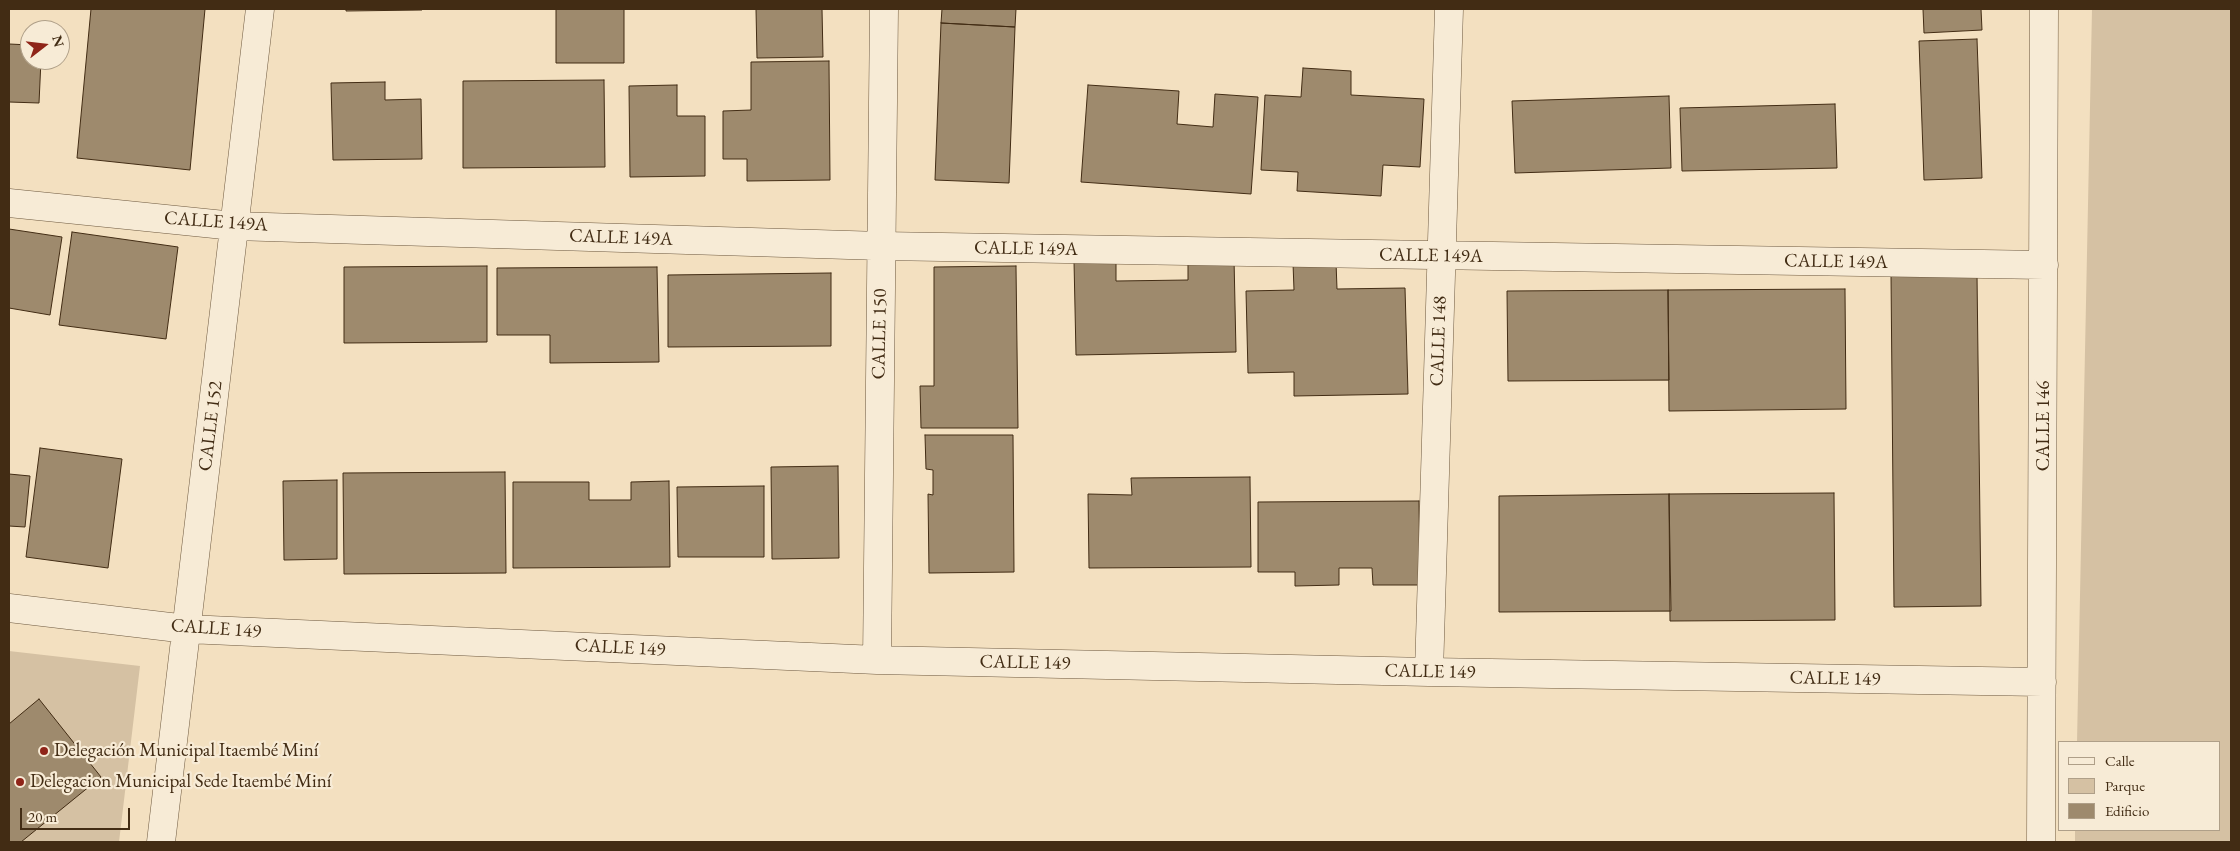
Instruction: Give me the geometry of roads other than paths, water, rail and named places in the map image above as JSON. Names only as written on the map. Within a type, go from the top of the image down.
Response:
[{"type":"street","name":"CALLE 152","points":[[161,842],[260,9]]},
{"type":"street","name":"CALLE 150","points":[[877,660],[884,9]]},
{"type":"street","name":"CALLE 148","points":[[1429,672],[1450,9]]},
{"type":"street","name":"CALLE 146","points":[[2041,842],[2044,9]]},
{"type":"street","name":"CALLE 149A","points":[[9,203],[234,226],[881,246],[2044,265]]},
{"type":"street","name":"CALLE 149","points":[[9,608],[187,628],[877,660],[1429,672],[2042,682]]},
{"type":"place","name":"Delegación Municipal Itaembé Miní","points":[[44,751]]},
{"type":"place","name":"Delegacion Municipal Sede Itaembé Miní","points":[[20,782]]}]
